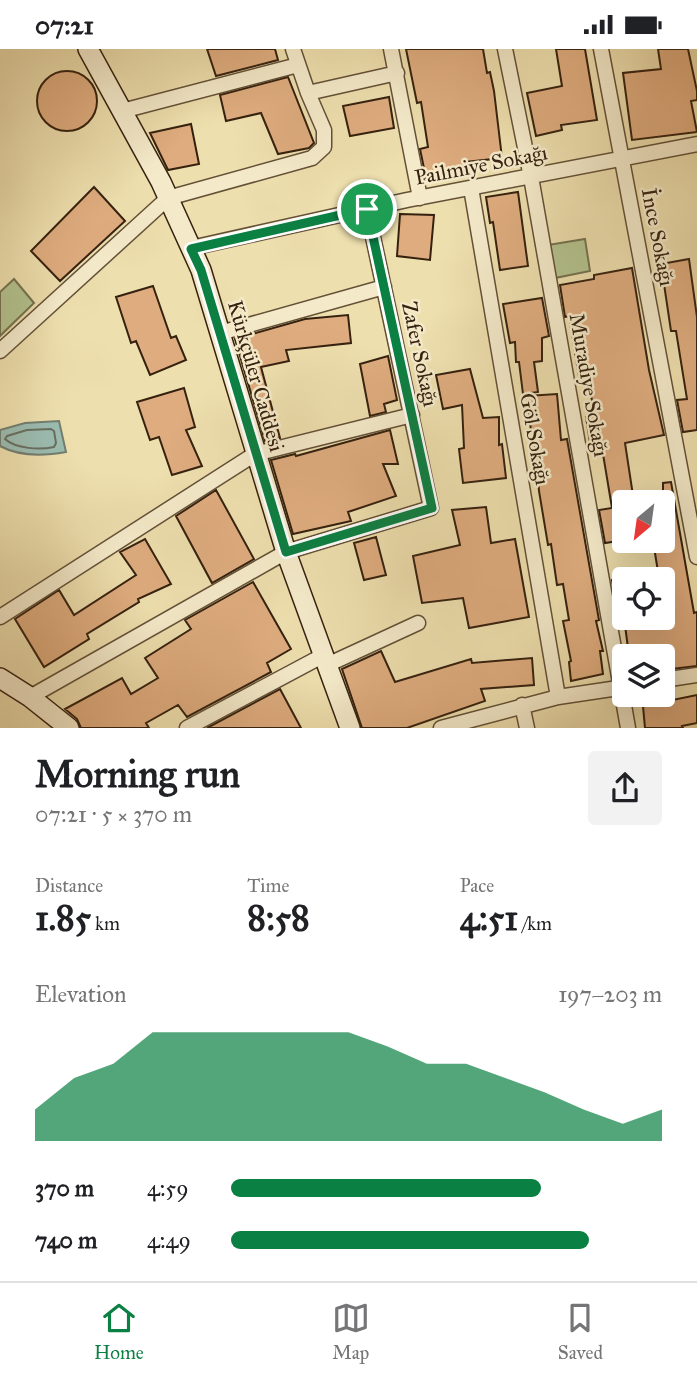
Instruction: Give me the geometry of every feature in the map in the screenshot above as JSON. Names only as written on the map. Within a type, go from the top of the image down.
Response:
[{"type":"main road","name":"Kürkçüler Caddesi","points":[[88,49],[168,198],[201,270],[286,552],[349,728]]},
{"type":"main road","points":[[0,678],[30,697],[69,728]]},
{"type":"street","points":[[0,351],[168,198],[313,158],[320,153],[326,139],[324,130],[293,49]]},
{"type":"street","points":[[391,49],[420,198]]},
{"type":"street","name":"Muradiye Sokağı","points":[[505,49],[531,177],[614,644]]},
{"type":"street","name":"İnce Sokağı","points":[[601,49],[697,558]]},
{"type":"street","points":[[122,111],[299,65]]},
{"type":"street","points":[[308,93],[397,73]]},
{"type":"street","name":"Pailmiye Sokağı","points":[[191,249],[367,209],[697,143]]},
{"type":"street","name":"Göl Sokağı","points":[[471,188],[558,697]]},
{"type":"street","name":"Zafer Sokağı","points":[[286,552],[432,508],[367,209]]},
{"type":"street","points":[[220,333],[384,287]]},
{"type":"street","points":[[0,617],[255,454],[412,415]]},
{"type":"street","points":[[30,697],[286,552]]},
{"type":"street","points":[[187,728],[325,660],[418,623]]},
{"type":"street","points":[[675,678],[697,675]]},
{"type":"street","points":[[441,728],[522,705],[612,689]]},
{"type":"street","points":[[522,705],[527,728]]},
{"type":"street","name":"Muradiye Sokağı","points":[[625,707],[628,728]]},
{"type":"green space","points":[[585,239],[590,271],[555,278],[548,245]]},
{"type":"green space","points":[[14,279],[34,303],[0,336],[0,292]]},
{"type":"water","points":[[59,421],[66,452],[32,455],[0,446],[0,430],[25,423]]},
{"type":"building","points":[[207,49],[275,49],[278,60],[216,76]]},
{"type":"building","points":[[406,49],[483,49],[487,73],[490,72],[494,91],[502,158],[466,162],[467,170],[426,178],[420,149],[428,147],[421,102],[417,103]]},
{"type":"building","points":[[556,49],[585,49],[597,120],[561,125],[562,130],[536,136],[527,93],[562,86]]},
{"type":"building","points":[[658,49],[688,49],[697,91],[697,100],[691,101],[697,132],[632,140],[623,73],[661,69]]},
{"type":"building","points":[[61,71],[73,71],[92,84],[97,101],[95,113],[84,126],[73,131],[61,131],[42,118],[37,107],[37,95],[50,76]]},
{"type":"building","points":[[288,77],[314,143],[309,148],[278,154],[261,113],[226,121],[220,95]]},
{"type":"building","points":[[389,97],[394,128],[350,136],[343,106]]},
{"type":"building","points":[[191,124],[199,164],[168,170],[150,133]]},
{"type":"building","points":[[94,187],[125,221],[60,281],[31,251]]},
{"type":"building","points":[[518,192],[528,266],[500,270],[493,222],[490,223],[486,197]]},
{"type":"building","points":[[400,214],[434,215],[430,260],[397,256]]},
{"type":"building","points":[[689,259],[697,317],[697,430],[683,432],[677,400],[687,399],[676,331],[671,331],[661,264]]},
{"type":"building","points":[[632,268],[649,370],[664,435],[625,443],[632,490],[612,490],[612,508],[602,448],[591,449],[586,417],[595,415],[587,376],[579,377],[569,316],[565,317],[560,285],[594,279],[594,275]]},
{"type":"building","points":[[153,286],[171,338],[176,336],[186,360],[150,375],[136,341],[131,343],[116,297]]},
{"type":"building","points":[[542,298],[549,336],[542,338],[542,361],[534,362],[538,392],[523,394],[515,342],[510,343],[503,304]]},
{"type":"building","points":[[348,315],[351,343],[286,350],[289,361],[261,367],[280,438],[265,441],[235,339],[305,319]]},
{"type":"building","points":[[388,356],[397,400],[384,404],[386,412],[370,416],[360,364]]},
{"type":"building","points":[[470,369],[483,418],[499,417],[499,445],[502,444],[506,478],[463,483],[459,449],[464,448],[462,405],[443,409],[436,375]]},
{"type":"building","points":[[184,388],[195,427],[186,430],[202,466],[172,475],[159,437],[150,440],[137,402]]},
{"type":"building","points":[[557,394],[561,440],[567,439],[603,651],[600,651],[603,674],[571,681],[571,661],[563,621],[569,620],[563,584],[557,585],[551,544],[548,545],[527,396]]},
{"type":"building","points":[[390,430],[398,464],[383,464],[396,496],[348,512],[351,521],[293,534],[271,460],[295,454],[296,456]]},
{"type":"building","points":[[671,482],[672,490],[663,490],[663,483]]},
{"type":"building","points":[[216,490],[254,559],[212,583],[176,516]]},
{"type":"building","points":[[486,507],[491,543],[515,539],[529,617],[469,628],[463,598],[422,603],[413,556],[460,545],[452,510]]},
{"type":"building","points":[[612,508],[612,542],[605,543],[599,510]]},
{"type":"building","points":[[676,510],[694,613],[697,612],[697,666],[675,669],[675,644],[627,644],[626,630],[675,630],[675,567],[657,567],[655,553],[676,553]]},
{"type":"building","points":[[376,537],[386,575],[364,580],[354,543]]},
{"type":"building","points":[[145,539],[171,584],[138,599],[139,602],[87,634],[89,639],[44,667],[15,619],[59,590],[74,615],[136,575],[120,552]]},
{"type":"building","points":[[253,582],[291,649],[267,663],[271,672],[187,717],[178,705],[146,723],[149,728],[81,728],[77,719],[65,709],[122,678],[131,694],[158,678],[145,658],[191,629],[185,620]]},
{"type":"building","points":[[381,651],[395,682],[471,659],[472,663],[532,658],[534,685],[481,689],[485,701],[407,728],[362,728],[342,669]]},
{"type":"building","points":[[280,689],[301,728],[207,728]]},
{"type":"building","points":[[697,695],[697,723],[682,726],[683,728],[645,728],[643,707],[675,707],[675,699]]},
{"type":"route","points":[[367,209],[432,508],[286,552],[201,270],[191,249],[367,209]]}]
